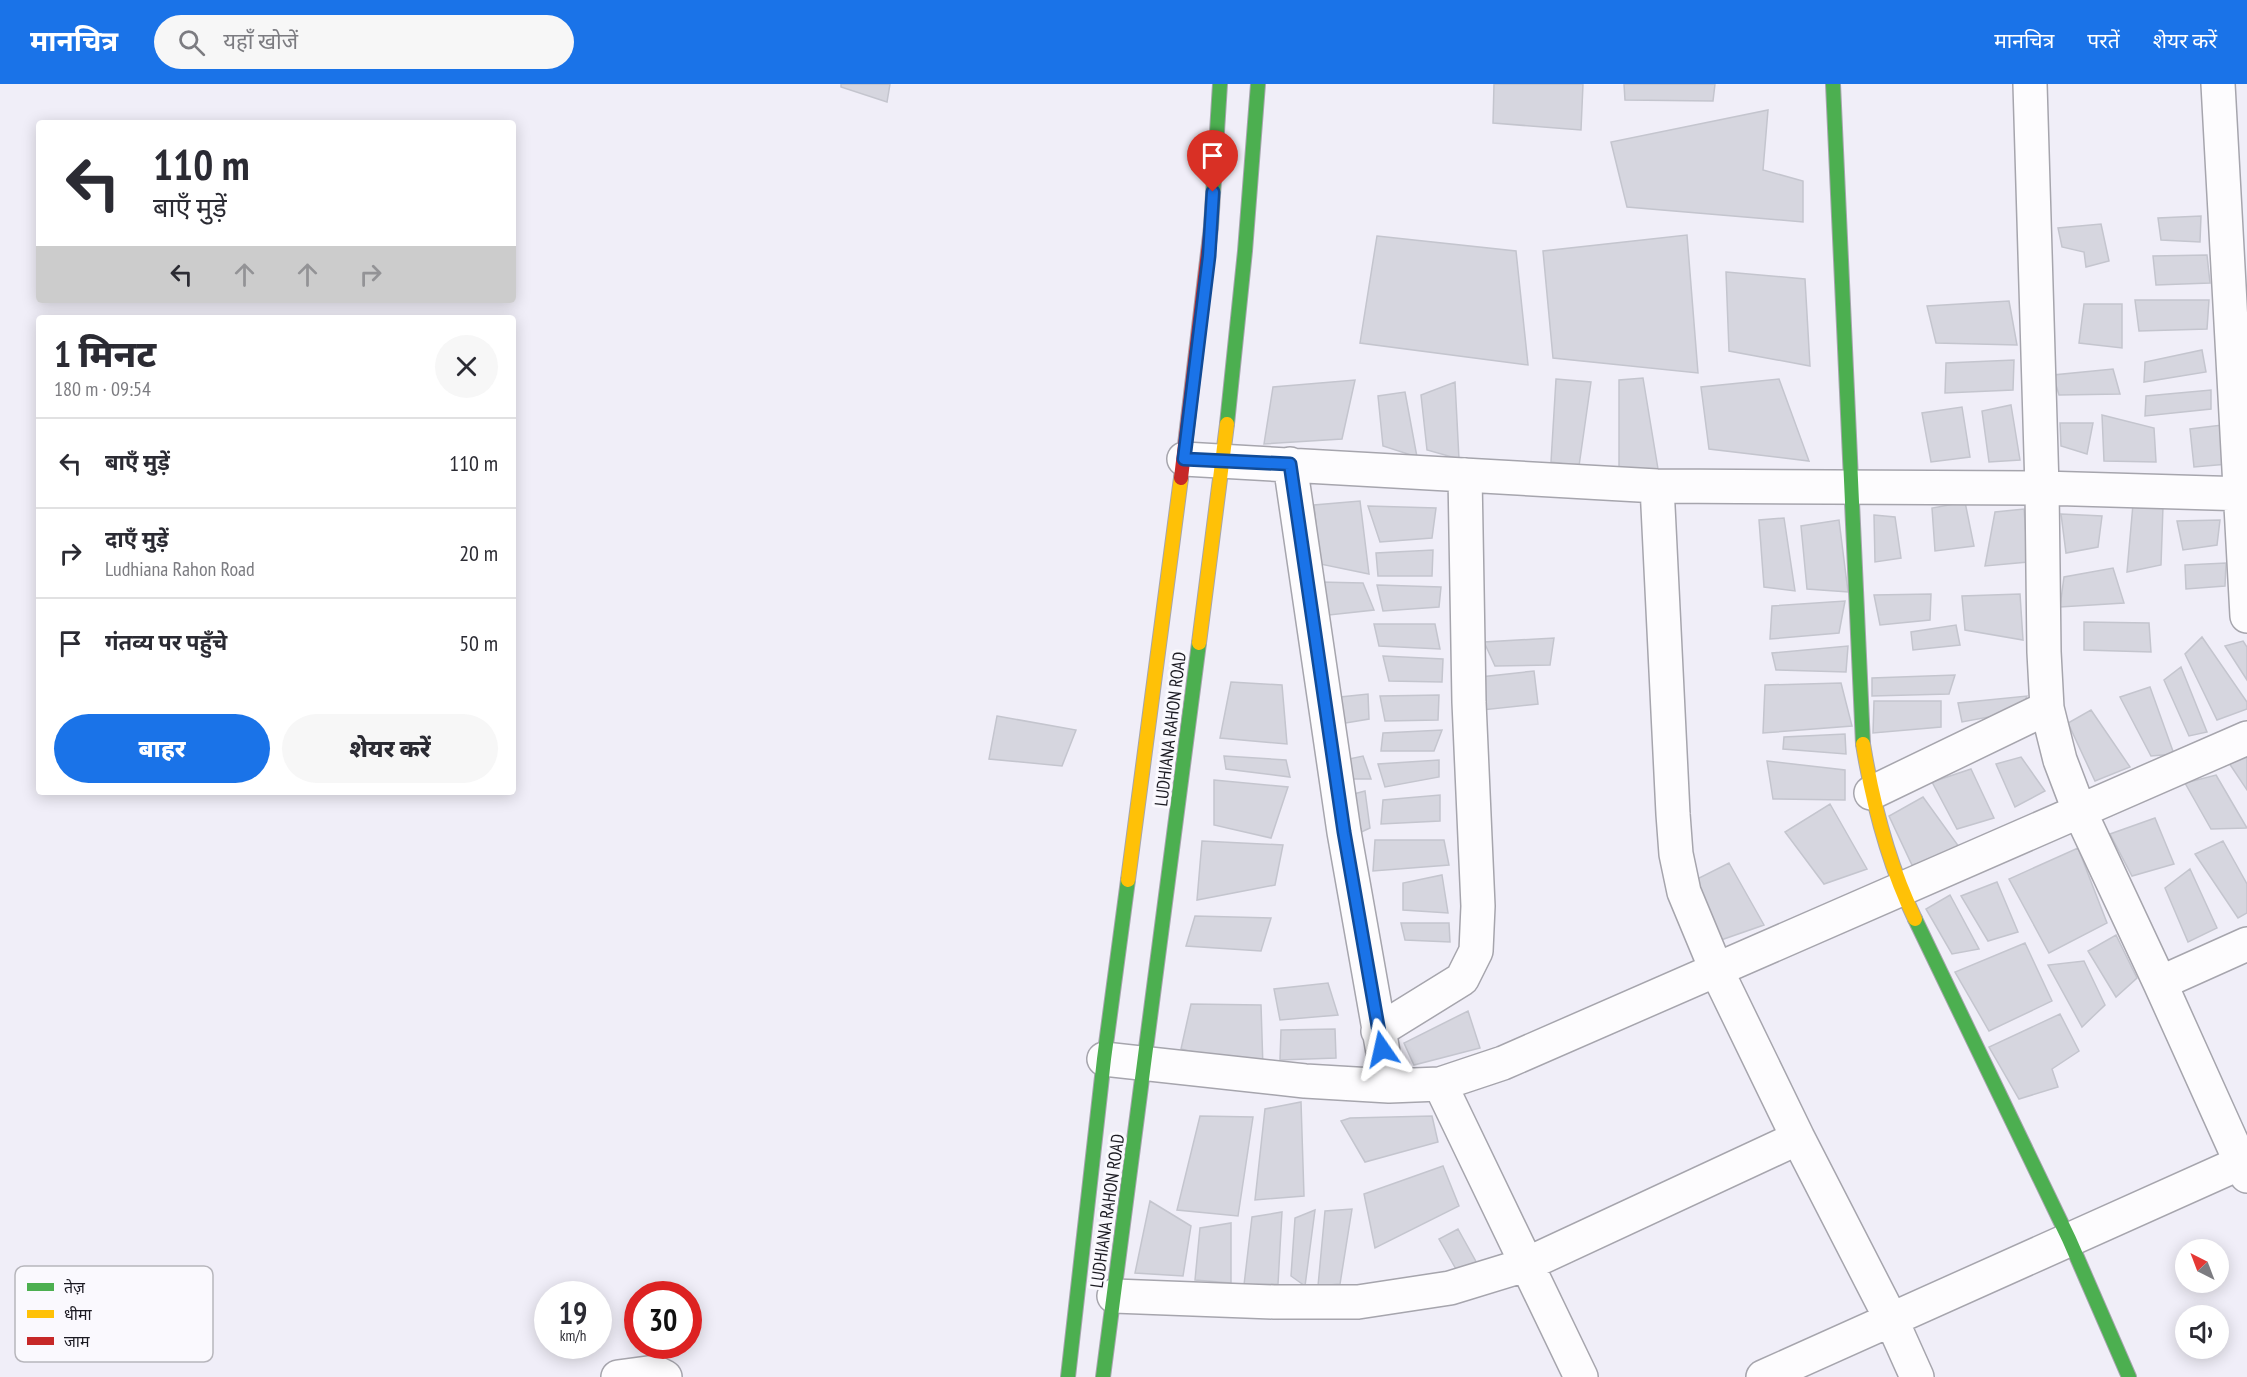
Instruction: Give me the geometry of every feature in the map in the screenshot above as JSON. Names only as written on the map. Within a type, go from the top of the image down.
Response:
[{"type":"main road","name":"LUDHIANA RAHON ROAD","points":[[1068,1377],[1104,1059],[1209,256],[1220,84]]},
{"type":"main road","name":"LUDHIANA RAHON ROAD","points":[[1103,1377],[1223,460],[1245,251],[1258,84]]},
{"type":"main road","points":[[1833,84],[1863,741],[1871,793],[1879,826],[1900,889],[2068,1239],[2129,1377]]},
{"type":"street","points":[[1763,1377],[2068,1239],[2245,1166],[2079,810],[2060,760],[2048,708],[2044,652],[2042,488],[2030,84]]},
{"type":"street","points":[[2218,84],[2237,249],[2247,616]]},
{"type":"street","points":[[1184,459],[1657,486],[2042,488],[2244,494]]},
{"type":"street","points":[[1290,464],[1344,832],[1389,1086]]},
{"type":"street","points":[[1378,1031],[1462,979],[1476,951],[1478,906],[1469,702],[1465,475]]},
{"type":"street","points":[[1657,486],[1676,854],[1684,892],[1716,969],[1798,1138],[1891,1319],[1917,1377]]},
{"type":"street","points":[[1871,793],[2048,708]]},
{"type":"street","points":[[1104,1059],[1305,1081],[1389,1086],[1440,1084],[1503,1063],[2247,738]]},
{"type":"street","points":[[2160,983],[2247,944]]},
{"type":"street","points":[[1440,1084],[1525,1265],[1581,1377]]},
{"type":"street","points":[[1114,1296],[1274,1302],[1358,1302],[1450,1288],[1525,1265],[1798,1138]]},
{"type":"street","points":[[618,1377],[655,1372],[665,1377]]},
{"type":"building","points":[[841,84],[890,84],[887,102],[841,87]]},
{"type":"building","points":[[1494,84],[1583,84],[1581,130],[1493,123]]},
{"type":"building","points":[[1624,84],[1715,84],[1713,101],[1625,100]]},
{"type":"building","points":[[1768,110],[1763,170],[1803,181],[1803,222],[1627,207],[1611,142]]},
{"type":"building","points":[[2201,216],[2200,242],[2161,240],[2158,218]]},
{"type":"building","points":[[2101,224],[2109,261],[2086,267],[2084,252],[2062,247],[2058,228]]},
{"type":"building","points":[[1687,235],[1698,373],[1553,358],[1543,251]]},
{"type":"building","points":[[1377,236],[1516,251],[1528,365],[1360,343]]},
{"type":"building","points":[[2207,255],[2210,283],[2156,285],[2153,256]]},
{"type":"building","points":[[1726,272],[1805,279],[1810,366],[1729,351]]},
{"type":"building","points":[[2135,300],[2209,300],[2207,329],[2139,331]]},
{"type":"building","points":[[2009,301],[2017,345],[1936,343],[1927,306]]},
{"type":"building","points":[[2084,304],[2122,304],[2122,348],[2079,343]]},
{"type":"building","points":[[2202,350],[2206,372],[2144,382],[2145,362]]},
{"type":"building","points":[[2014,360],[2013,390],[1945,393],[1946,363]]},
{"type":"building","points":[[2113,369],[2120,394],[2059,395],[2053,375]]},
{"type":"building","points":[[1643,378],[1658,469],[1619,468],[1619,380]]},
{"type":"building","points":[[1556,379],[1591,382],[1579,466],[1551,462]]},
{"type":"building","points":[[1779,379],[1809,461],[1709,449],[1701,387]]},
{"type":"building","points":[[1355,380],[1342,439],[1264,444],[1273,387]]},
{"type":"building","points":[[1455,382],[1459,459],[1427,450],[1421,395]]},
{"type":"building","points":[[2211,390],[2211,409],[2145,416],[2146,396]]},
{"type":"building","points":[[1405,392],[1417,457],[1383,446],[1378,396]]},
{"type":"building","points":[[2011,405],[2020,460],[1989,462],[1982,411]]},
{"type":"building","points":[[1962,407],[1970,457],[1931,462],[1922,413]]},
{"type":"building","points":[[2102,415],[2154,428],[2156,462],[2104,461]]},
{"type":"building","points":[[2060,423],[2093,423],[2087,454],[2061,446]]},
{"type":"building","points":[[2222,425],[2228,464],[2194,467],[2190,429]]},
{"type":"building","points":[[1360,501],[1369,574],[1320,564],[1314,505]]},
{"type":"building","points":[[1965,502],[1974,546],[1935,551],[1932,508]]},
{"type":"building","points":[[2133,504],[2163,506],[2161,565],[2127,572]]},
{"type":"building","points":[[1368,506],[1436,508],[1432,538],[1380,542]]},
{"type":"building","points":[[2024,509],[2028,562],[1985,566],[1995,512]]},
{"type":"building","points":[[2061,514],[2102,516],[2098,547],[2066,553]]},
{"type":"building","points":[[1874,515],[1895,517],[1901,558],[1875,562]]},
{"type":"building","points":[[1784,518],[1795,591],[1764,587],[1759,520]]},
{"type":"building","points":[[1839,520],[1848,592],[1807,589],[1801,526]]},
{"type":"building","points":[[2220,520],[2217,545],[2183,550],[2177,521]]},
{"type":"building","points":[[1433,550],[1432,576],[1378,576],[1376,553]]},
{"type":"building","points":[[2226,563],[2225,586],[2186,589],[2185,565]]},
{"type":"building","points":[[2113,568],[2124,603],[2060,607],[2064,577]]},
{"type":"building","points":[[1319,582],[1363,583],[1374,610],[1329,615]]},
{"type":"building","points":[[1377,585],[1441,587],[1439,607],[1383,611]]},
{"type":"building","points":[[1931,594],[1930,620],[1880,625],[1874,595]]},
{"type":"building","points":[[2020,594],[2023,640],[1965,630],[1962,596]]},
{"type":"building","points":[[1845,601],[1839,633],[1770,639],[1772,606]]},
{"type":"building","points":[[2084,622],[2149,623],[2151,652],[2084,650]]},
{"type":"building","points":[[1374,624],[1435,624],[1440,649],[1379,646]]},
{"type":"building","points":[[1956,625],[1960,645],[1913,650],[1911,632]]},
{"type":"building","points":[[2202,637],[2247,702],[2247,709],[2217,720],[2185,654]]},
{"type":"building","points":[[1554,638],[1550,665],[1495,666],[1484,642]]},
{"type":"building","points":[[2243,641],[2247,647],[2247,680],[2225,646]]},
{"type":"building","points":[[1848,646],[1846,672],[1776,670],[1772,653]]},
{"type":"building","points":[[1383,656],[1443,659],[1442,682],[1389,681]]},
{"type":"building","points":[[2181,667],[2207,732],[2189,736],[2164,680]]},
{"type":"building","points":[[1534,671],[1538,704],[1482,710],[1480,677]]},
{"type":"building","points":[[1955,675],[1949,694],[1872,696],[1872,678]]},
{"type":"building","points":[[1231,682],[1282,685],[1287,744],[1220,738]]},
{"type":"building","points":[[1841,683],[1852,726],[1763,733],[1765,685]]},
{"type":"building","points":[[2150,687],[2174,754],[2151,756],[2120,697]]},
{"type":"building","points":[[1368,694],[1369,719],[1340,724],[1331,698]]},
{"type":"building","points":[[1439,695],[1438,720],[1385,721],[1380,696]]},
{"type":"building","points":[[2027,696],[2021,711],[1962,722],[1958,703]]},
{"type":"building","points":[[1874,701],[1941,701],[1941,727],[1873,733]]},
{"type":"building","points":[[2091,710],[2130,767],[2095,781],[2068,723]]},
{"type":"building","points":[[997,716],[1076,730],[1062,766],[989,759]]},
{"type":"building","points":[[1442,730],[1434,751],[1381,751],[1383,733]]},
{"type":"building","points":[[1845,734],[1846,754],[1783,749],[1784,737]]},
{"type":"building","points":[[1224,756],[1286,760],[1290,777],[1226,769]]},
{"type":"building","points":[[1363,756],[1371,779],[1348,779],[1344,760]]},
{"type":"building","points":[[2247,756],[2247,790],[2229,763]]},
{"type":"building","points":[[2021,757],[2045,791],[2015,807],[1996,764]]},
{"type":"building","points":[[1439,760],[1439,777],[1385,787],[1378,764]]},
{"type":"building","points":[[1767,761],[1845,770],[1845,800],[1773,799]]},
{"type":"building","points":[[1971,769],[1994,818],[1957,829],[1932,782]]},
{"type":"building","points":[[2216,775],[2247,828],[2211,829],[2185,783]]},
{"type":"building","points":[[1214,780],[1288,787],[1271,838],[1214,825]]},
{"type":"building","points":[[1365,791],[1370,828],[1355,835],[1346,796]]},
{"type":"building","points":[[1440,795],[1440,821],[1381,824],[1383,800]]},
{"type":"building","points":[[1923,797],[1962,851],[1912,865],[1889,816]]},
{"type":"building","points":[[1830,804],[1867,869],[1824,884],[1785,832]]},
{"type":"building","points":[[2155,818],[2174,864],[2132,876],[2110,834]]},
{"type":"building","points":[[1375,840],[1444,840],[1449,865],[1373,871]]},
{"type":"building","points":[[1202,841],[1283,845],[1275,885],[1197,900]]},
{"type":"building","points":[[2223,841],[2247,884],[2247,913],[2238,918],[2195,854]]},
{"type":"building","points":[[2078,848],[2107,923],[2049,953],[2009,879]]},
{"type":"building","points":[[1729,863],[1764,925],[1721,940],[1693,881]]},
{"type":"building","points":[[2190,869],[2217,928],[2188,942],[2165,888]]},
{"type":"building","points":[[1442,875],[1448,913],[1403,910],[1403,883]]},
{"type":"building","points":[[1997,882],[2018,932],[1988,941],[1961,896]]},
{"type":"building","points":[[1950,895],[1979,949],[1952,954],[1926,909]]},
{"type":"building","points":[[1195,916],[1271,918],[1261,951],[1186,946]]},
{"type":"building","points":[[1401,923],[1449,923],[1450,942],[1405,940]]},
{"type":"building","points":[[2116,935],[2137,978],[2116,997],[2088,951]]},
{"type":"building","points":[[2025,943],[2052,1001],[1989,1031],[1955,972]]},
{"type":"building","points":[[2084,961],[2105,1005],[2082,1027],[2048,965]]},
{"type":"building","points":[[1328,983],[1338,1015],[1280,1020],[1274,989]]},
{"type":"building","points":[[1191,1004],[1261,1005],[1263,1068],[1181,1049]]},
{"type":"building","points":[[1468,1011],[1480,1048],[1414,1065],[1404,1043]]},
{"type":"building","points":[[2060,1014],[2079,1051],[2052,1069],[2058,1087],[2019,1099],[1989,1047]]},
{"type":"building","points":[[1335,1029],[1336,1058],[1280,1060],[1281,1030]]},
{"type":"building","points":[[1301,1102],[1304,1196],[1255,1200],[1265,1109]]},
{"type":"building","points":[[1200,1116],[1253,1117],[1238,1216],[1177,1210]]},
{"type":"building","points":[[1432,1116],[1438,1142],[1365,1162],[1341,1121],[1350,1118]]},
{"type":"building","points":[[1443,1166],[1459,1206],[1375,1248],[1364,1194]]},
{"type":"building","points":[[1150,1201],[1191,1226],[1183,1276],[1135,1273]]},
{"type":"building","points":[[1352,1209],[1340,1284],[1318,1286],[1325,1211]]},
{"type":"building","points":[[1315,1210],[1305,1286],[1291,1276],[1295,1218]]},
{"type":"building","points":[[1282,1212],[1278,1284],[1244,1285],[1252,1217]]},
{"type":"building","points":[[1231,1223],[1231,1283],[1195,1280],[1200,1228]]},
{"type":"building","points":[[1458,1229],[1479,1267],[1457,1271],[1439,1239]]},
{"type":"traffic: fast","points":[[1211,227],[1220,84]]},
{"type":"traffic: fast","points":[[1227,424],[1245,251],[1258,84]]},
{"type":"traffic: fast","points":[[1833,84],[1863,744]]},
{"type":"traffic: fast","points":[[1103,1377],[1199,643]]},
{"type":"traffic: fast","points":[[1068,1377],[1104,1059],[1128,880]]},
{"type":"traffic: fast","points":[[1915,919],[2069,1239],[2129,1377]]},
{"type":"traffic: slow","points":[[1199,643],[1227,424]]},
{"type":"traffic: slow","points":[[1128,880],[1181,478]]},
{"type":"traffic: slow","points":[[1863,744],[1889,855],[1915,919]]},
{"type":"traffic: jam","points":[[1181,478],[1211,227]]},
{"type":"route","points":[[1213,192],[1209,256],[1184,459],[1290,464],[1344,832],[1382,1049]]}]
